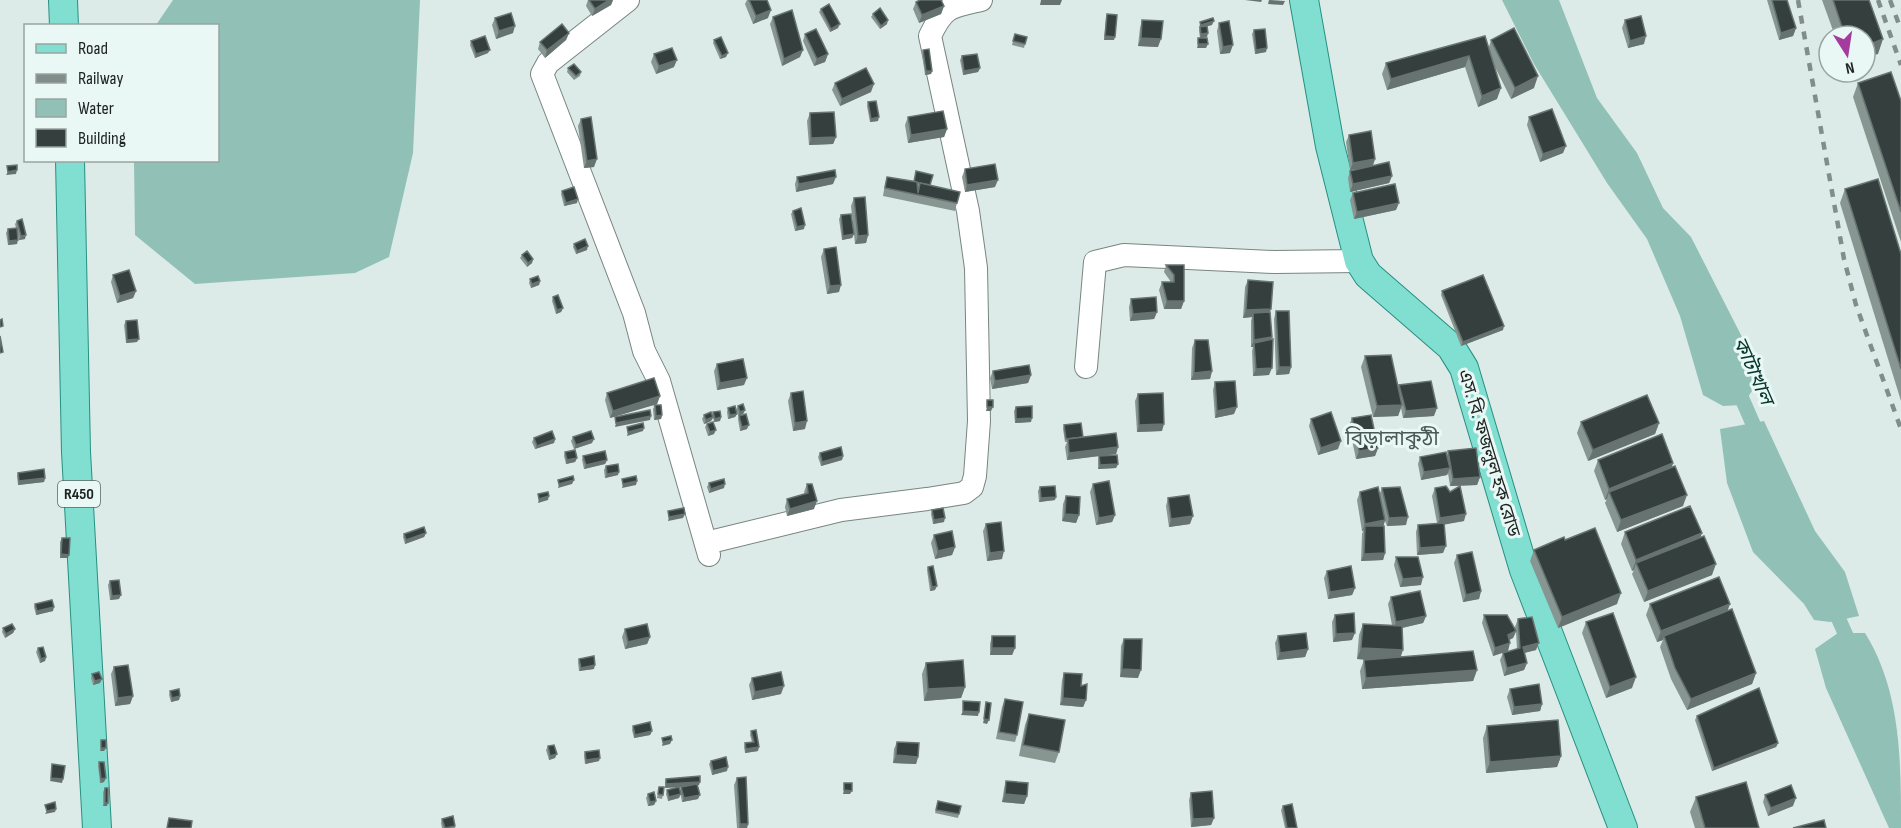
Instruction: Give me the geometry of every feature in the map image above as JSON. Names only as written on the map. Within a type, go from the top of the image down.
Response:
[{"type":"main road","points":[[63,0],[64,24]]},
{"type":"main road","name":"এস. বি. ফজলুল হক রোড","points":[[1304,0],[1330,146],[1359,261],[1368,275],[1451,346],[1464,368],[1524,570],[1623,828]]},
{"type":"main road","name":"R450","points":[[70,162],[76,452],[97,828]]},
{"type":"street","points":[[628,0],[548,63],[543,74],[634,313],[644,351],[659,381],[708,549],[841,510],[964,493],[972,487],[975,476],[979,421],[976,268],[968,211],[930,36],[944,11],[951,6],[981,0]]},
{"type":"street","points":[[1086,367],[1095,262],[1105,258],[1124,255],[1274,262],[1359,261]]},
{"type":"water","points":[[173,0],[420,0],[413,153],[389,257],[355,273],[195,284],[135,235],[134,162],[219,162],[219,24],[157,24]]},
{"type":"water","points":[[1502,0],[1559,0],[1597,98],[1637,153],[1663,208],[1691,237],[1742,337],[1755,387],[1742,405],[1723,406],[1703,395],[1680,316],[1647,239],[1607,183],[1534,64]]},
{"type":"water","points":[[1764,421],[1815,531],[1845,572],[1859,616],[1830,622],[1814,620],[1804,604],[1753,552],[1727,483],[1720,429]]},
{"type":"water","points":[[1838,633],[1865,633],[1886,679],[1899,752],[1901,828],[1889,828],[1826,688],[1815,649]]},
{"type":"building","points":[[589,0],[609,0],[595,9]]},
{"type":"building","points":[[749,0],[767,0],[771,10],[756,16]]},
{"type":"building","points":[[941,0],[944,6],[922,15],[916,2]]},
{"type":"building","points":[[1772,0],[1787,0],[1796,28],[1781,33]]},
{"type":"building","points":[[1833,0],[1869,0],[1883,39],[1877,41],[1877,24],[1841,24]]},
{"type":"building","points":[[829,4],[840,24],[831,29],[821,9]]},
{"type":"building","points":[[880,8],[888,20],[881,26],[873,14]]},
{"type":"building","points":[[792,10],[803,50],[784,59],[773,17]]},
{"type":"building","points":[[511,13],[515,26],[499,31],[495,18]]},
{"type":"building","points":[[1107,14],[1117,15],[1115,37],[1105,36]]},
{"type":"building","points":[[1641,16],[1646,36],[1630,41],[1625,20]]},
{"type":"building","points":[[1213,18],[1214,21],[1201,25],[1200,22]]},
{"type":"building","points":[[1142,20],[1163,21],[1161,39],[1141,38]]},
{"type":"building","points":[[1229,21],[1233,45],[1223,47],[1219,23]]},
{"type":"building","points":[[562,24],[569,33],[547,50],[540,42]]},
{"type":"building","points":[[1207,26],[1208,33],[1201,34],[1200,27]]},
{"type":"building","points":[[1514,28],[1538,76],[1515,88],[1491,40]]},
{"type":"building","points":[[816,29],[828,54],[817,59],[805,34]]},
{"type":"building","points":[[1265,29],[1267,48],[1256,50],[1254,30]]},
{"type":"building","points":[[1015,34],[1027,37],[1025,44],[1013,41]]},
{"type":"building","points":[[485,36],[490,50],[476,54],[471,41]]},
{"type":"building","points":[[1485,36],[1501,88],[1482,96],[1469,56],[1391,79],[1386,63]]},
{"type":"building","points":[[721,37],[728,53],[722,56],[714,40]]},
{"type":"building","points":[[1198,38],[1207,38],[1208,44],[1198,44]]},
{"type":"building","points":[[672,48],[677,60],[659,66],[654,54]]},
{"type":"building","points":[[929,49],[932,71],[926,71],[923,50]]},
{"type":"building","points":[[977,54],[980,68],[964,71],[962,56]]},
{"type":"building","points":[[574,64],[581,72],[576,76],[568,68]]},
{"type":"building","points":[[866,68],[874,84],[842,99],[835,83]]},
{"type":"building","points":[[1891,72],[1901,101],[1901,212],[1858,84],[1877,84],[1877,77]]},
{"type":"building","points":[[876,101],[879,117],[871,119],[868,102]]},
{"type":"building","points":[[1552,109],[1566,146],[1543,154],[1529,117]]},
{"type":"building","points":[[943,111],[947,129],[911,135],[908,117]]},
{"type":"building","points":[[834,112],[836,137],[811,138],[810,113]]},
{"type":"building","points":[[591,117],[597,159],[587,161],[581,119]]},
{"type":"building","points":[[1371,131],[1375,159],[1353,163],[1349,135]]},
{"type":"building","points":[[1389,162],[1392,176],[1353,184],[1350,171]]},
{"type":"building","points":[[995,164],[998,180],[967,185],[965,169]]},
{"type":"building","points":[[17,165],[17,170],[8,172],[7,166]]},
{"type":"building","points":[[835,170],[836,177],[799,184],[797,177]]},
{"type":"building","points":[[916,171],[933,175],[930,185],[914,182]]},
{"type":"building","points":[[887,177],[917,182],[918,193],[920,183],[960,192],[957,203],[885,188]]},
{"type":"building","points":[[1878,179],[1901,254],[1901,369],[1845,189]]},
{"type":"building","points":[[1395,184],[1399,203],[1357,212],[1353,193]]},
{"type":"building","points":[[574,187],[578,199],[566,203],[562,191]]},
{"type":"building","points":[[865,197],[868,235],[858,236],[854,198]]},
{"type":"building","points":[[801,208],[805,225],[797,227],[793,211]]},
{"type":"building","points":[[851,214],[854,234],[843,236],[841,215]]},
{"type":"building","points":[[22,219],[26,235],[21,236],[17,221]]},
{"type":"building","points":[[17,228],[18,240],[9,241],[8,229]]},
{"type":"building","points":[[585,239],[588,246],[577,251],[574,244]]},
{"type":"building","points":[[836,247],[841,285],[830,286],[824,249]]},
{"type":"building","points":[[527,251],[533,259],[528,263],[522,255]]},
{"type":"building","points":[[1166,265],[1184,265],[1184,301],[1167,301],[1162,282],[1174,282],[1174,275]]},
{"type":"building","points":[[129,270],[136,291],[120,296],[113,275]]},
{"type":"building","points":[[1483,275],[1504,326],[1463,342],[1442,291]]},
{"type":"building","points":[[538,276],[540,281],[532,284],[530,279]]},
{"type":"building","points":[[1248,280],[1273,282],[1271,309],[1246,310]]},
{"type":"building","points":[[558,295],[563,308],[557,310],[553,297]]},
{"type":"building","points":[[1156,297],[1157,312],[1133,314],[1131,299]]},
{"type":"building","points":[[1276,311],[1289,311],[1291,367],[1279,367]]},
{"type":"building","points":[[1270,312],[1272,337],[1254,340],[1253,313]]},
{"type":"building","points":[[137,320],[139,339],[127,340],[126,321]]},
{"type":"building","points":[[0,336],[3,352],[0,353]]},
{"type":"building","points":[[1273,339],[1272,368],[1256,369],[1254,343]]},
{"type":"building","points":[[1195,340],[1208,340],[1212,371],[1194,373]]},
{"type":"building","points":[[1391,355],[1402,405],[1377,406],[1365,356]]},
{"type":"building","points":[[743,359],[747,378],[720,383],[717,364]]},
{"type":"building","points":[[1029,365],[1031,375],[995,381],[993,371]]},
{"type":"building","points":[[654,378],[660,396],[613,411],[607,393]]},
{"type":"building","points":[[1235,381],[1237,407],[1217,411],[1215,382]]},
{"type":"building","points":[[1431,381],[1437,408],[1406,411],[1399,385]]},
{"type":"building","points":[[803,391],[807,421],[795,423],[791,393]]},
{"type":"building","points":[[1163,393],[1164,424],[1139,425],[1138,394]]},
{"type":"building","points":[[1647,395],[1659,423],[1593,450],[1581,422]]},
{"type":"building","points":[[987,400],[993,400],[993,407],[987,407]]},
{"type":"building","points":[[743,404],[745,410],[740,412],[738,406]]},
{"type":"building","points":[[655,405],[661,405],[662,415],[656,416]]},
{"type":"building","points":[[735,406],[737,414],[730,415],[728,408]]},
{"type":"building","points":[[1032,406],[1032,418],[1016,419],[1016,407]]},
{"type":"building","points":[[650,410],[651,416],[616,423],[615,417]]},
{"type":"building","points":[[720,411],[721,417],[715,419],[713,412]]},
{"type":"building","points":[[711,412],[713,417],[706,420],[704,415]]},
{"type":"building","points":[[1331,412],[1341,441],[1321,448],[1311,419]]},
{"type":"building","points":[[746,414],[749,425],[742,427],[739,416]]},
{"type":"building","points":[[1371,415],[1378,448],[1359,451],[1352,418]]},
{"type":"building","points":[[713,422],[716,430],[710,432],[707,424]]},
{"type":"building","points":[[643,423],[644,428],[628,432],[627,427]]},
{"type":"building","points":[[1081,423],[1083,437],[1066,439],[1064,425]]},
{"type":"building","points":[[552,431],[555,439],[537,446],[534,438]]},
{"type":"building","points":[[591,431],[594,439],[576,445],[573,437]]},
{"type":"building","points":[[1116,433],[1118,447],[1069,453],[1068,439]]},
{"type":"building","points":[[1662,434],[1673,463],[1609,489],[1598,460]]},
{"type":"building","points":[[841,447],[843,456],[822,462],[820,453]]},
{"type":"building","points":[[1476,448],[1480,477],[1453,479],[1448,451]]},
{"type":"building","points":[[575,450],[577,458],[567,460],[565,452]]},
{"type":"building","points":[[605,451],[607,460],[586,465],[583,456]]},
{"type":"building","points":[[1446,452],[1450,468],[1424,472],[1420,457]]},
{"type":"building","points":[[1117,455],[1118,464],[1100,465],[1099,456]]},
{"type":"building","points":[[618,464],[619,472],[607,474],[606,466]]},
{"type":"building","points":[[1675,466],[1687,495],[1621,520],[1609,492]]},
{"type":"building","points":[[44,469],[45,478],[19,481],[18,473]]},
{"type":"building","points":[[573,476],[574,480],[559,484],[558,480]]},
{"type":"building","points":[[636,476],[637,481],[623,484],[622,479]]},
{"type":"building","points":[[724,479],[725,484],[711,489],[709,483]]},
{"type":"building","points":[[1109,481],[1115,515],[1099,518],[1093,484]]},
{"type":"building","points":[[807,484],[812,484],[817,501],[790,509],[787,499],[808,493]]},
{"type":"building","points":[[1055,486],[1056,497],[1041,498],[1040,487]]},
{"type":"building","points":[[1446,486],[1450,492],[1460,486],[1466,514],[1440,518],[1435,488]]},
{"type":"building","points":[[1378,487],[1385,520],[1365,524],[1360,492]]},
{"type":"building","points":[[1400,487],[1408,517],[1389,518],[1382,488]]},
{"type":"building","points":[[548,492],[549,496],[539,499],[538,494]]},
{"type":"building","points":[[1189,495],[1193,516],[1171,519],[1168,498]]},
{"type":"building","points":[[1066,496],[1080,497],[1079,515],[1065,514]]},
{"type":"building","points":[[1690,506],[1702,533],[1636,560],[1625,532]]},
{"type":"building","points":[[684,508],[685,514],[669,517],[668,511]]},
{"type":"building","points":[[943,508],[945,518],[934,520],[932,510]]},
{"type":"building","points":[[1001,522],[1004,551],[990,553],[986,524]]},
{"type":"building","points":[[1444,523],[1446,546],[1420,548],[1418,525]]},
{"type":"building","points":[[1365,526],[1384,526],[1385,553],[1364,554]]},
{"type":"building","points":[[424,527],[426,533],[406,540],[404,534]]},
{"type":"building","points":[[1595,528],[1621,593],[1562,617],[1534,550],[1564,537],[1565,540]]},
{"type":"building","points":[[952,531],[955,547],[938,551],[934,535]]},
{"type":"building","points":[[1704,536],[1716,564],[1648,591],[1636,563]]},
{"type":"building","points":[[62,538],[70,538],[69,555],[61,554]]},
{"type":"building","points":[[1472,552],[1481,591],[1466,595],[1457,555]]},
{"type":"building","points":[[1396,557],[1418,557],[1423,577],[1403,579]]},
{"type":"building","points":[[933,566],[937,586],[932,587],[928,567]]},
{"type":"building","points":[[1351,566],[1355,588],[1330,592],[1327,571]]},
{"type":"building","points":[[1719,577],[1730,604],[1661,631],[1650,604]]},
{"type":"building","points":[[119,580],[121,595],[112,596],[110,581]]},
{"type":"building","points":[[1420,591],[1426,616],[1396,622],[1391,597]]},
{"type":"building","points":[[52,600],[54,607],[37,611],[35,604]]},
{"type":"building","points":[[1732,609],[1756,673],[1691,699],[1675,668],[1664,636]]},
{"type":"building","points":[[1354,613],[1355,633],[1336,634],[1335,615]]},
{"type":"building","points":[[1613,613],[1636,677],[1610,687],[1586,622]]},
{"type":"building","points":[[1484,615],[1507,615],[1516,631],[1508,635],[1510,643],[1495,648]]},
{"type":"building","points":[[1532,617],[1539,643],[1523,647],[1527,663],[1507,668],[1503,653],[1520,648],[1518,619]]},
{"type":"building","points":[[12,624],[15,629],[6,634],[3,628]]},
{"type":"building","points":[[647,624],[650,637],[628,642],[625,629]]},
{"type":"building","points":[[1363,624],[1402,626],[1403,650],[1361,648]]},
{"type":"building","points":[[1306,633],[1308,649],[1280,653],[1278,636]]},
{"type":"building","points":[[992,636],[1015,636],[1015,648],[992,648]]},
{"type":"building","points":[[1124,639],[1142,639],[1141,670],[1122,669]]},
{"type":"building","points":[[43,647],[46,657],[41,659],[38,648]]},
{"type":"building","points":[[1473,651],[1477,670],[1366,678],[1364,660]]},
{"type":"building","points":[[594,656],[595,665],[581,668],[579,659]]},
{"type":"building","points":[[963,660],[965,687],[928,689],[926,663]]},
{"type":"building","points":[[128,665],[133,696],[118,698],[114,667]]},
{"type":"building","points":[[99,672],[102,679],[95,681],[92,674]]},
{"type":"building","points":[[781,672],[784,686],[755,692],[752,678]]},
{"type":"building","points":[[1064,673],[1082,674],[1081,686],[1087,684],[1086,700],[1063,698]]},
{"type":"building","points":[[1539,684],[1542,704],[1514,707],[1510,689]]},
{"type":"building","points":[[1759,688],[1778,743],[1714,768],[1697,716]]},
{"type":"building","points":[[179,689],[180,696],[172,698],[170,691]]},
{"type":"building","points":[[1005,699],[1023,702],[1017,735],[999,732]]},
{"type":"building","points":[[963,701],[980,702],[979,712],[963,711]]},
{"type":"building","points":[[986,702],[991,703],[989,720],[984,719]]},
{"type":"building","points":[[1029,714],[1065,720],[1059,752],[1023,745]]},
{"type":"building","points":[[1558,720],[1561,756],[1490,762],[1487,726]]},
{"type":"building","points":[[650,722],[652,731],[635,735],[633,726]]},
{"type":"building","points":[[756,730],[759,747],[746,749],[745,743],[754,742],[751,731]]},
{"type":"building","points":[[671,736],[672,740],[663,742],[662,738]]},
{"type":"building","points":[[101,740],[106,740],[106,748],[101,748]]},
{"type":"building","points":[[897,742],[919,743],[918,757],[896,755]]},
{"type":"building","points":[[554,745],[557,754],[550,756],[548,746]]},
{"type":"building","points":[[599,750],[600,758],[586,760],[585,752]]},
{"type":"building","points":[[726,757],[728,767],[713,771],[711,761]]},
{"type":"building","points":[[99,762],[104,762],[106,778],[101,779]]},
{"type":"building","points":[[52,764],[65,766],[63,779],[51,778]]},
{"type":"building","points":[[700,776],[700,782],[666,784],[666,779]]},
{"type":"building","points":[[746,777],[748,824],[740,824],[737,778]]},
{"type":"building","points":[[1006,781],[1028,783],[1027,796],[1005,794]]},
{"type":"building","points":[[1746,782],[1759,828],[1705,828],[1696,797]]},
{"type":"building","points":[[844,783],[852,783],[852,791],[844,790]]},
{"type":"building","points":[[697,784],[700,795],[684,798],[681,787]]},
{"type":"building","points":[[1791,785],[1796,798],[1771,808],[1765,795]]},
{"type":"building","points":[[659,787],[664,787],[663,795],[658,794]]},
{"type":"building","points":[[679,787],[681,794],[669,797],[667,790]]},
{"type":"building","points":[[105,788],[108,788],[108,803],[105,803]]},
{"type":"building","points":[[1212,791],[1214,818],[1193,819],[1191,793]]},
{"type":"building","points":[[654,792],[656,801],[650,802],[648,794]]},
{"type":"building","points":[[938,801],[961,806],[959,814],[936,810]]},
{"type":"building","points":[[55,802],[56,809],[47,811],[45,805]]},
{"type":"building","points":[[1292,804],[1297,828],[1287,828],[1283,806]]},
{"type":"building","points":[[453,816],[455,826],[445,828],[442,819]]},
{"type":"building","points":[[169,818],[192,821],[191,828],[167,828]]},
{"type":"building","points":[[1824,820],[1826,828],[1793,828]]},
{"type":"waterway","name":"কাটাখাল","points":[[1736,385],[1760,440]]},
{"type":"waterway","name":"কাটাখাল","points":[[1831,602],[1853,651]]},
{"type":"railway","points":[[1798,0],[1844,259],[1856,305],[1901,429]]},
{"type":"railway","points":[[1878,0],[1901,65]]},
{"type":"railway","points":[[1890,0],[1901,30]]},
{"type":"district","name":"বিড়ালাকুঠী","points":[[1392,438]]}]
